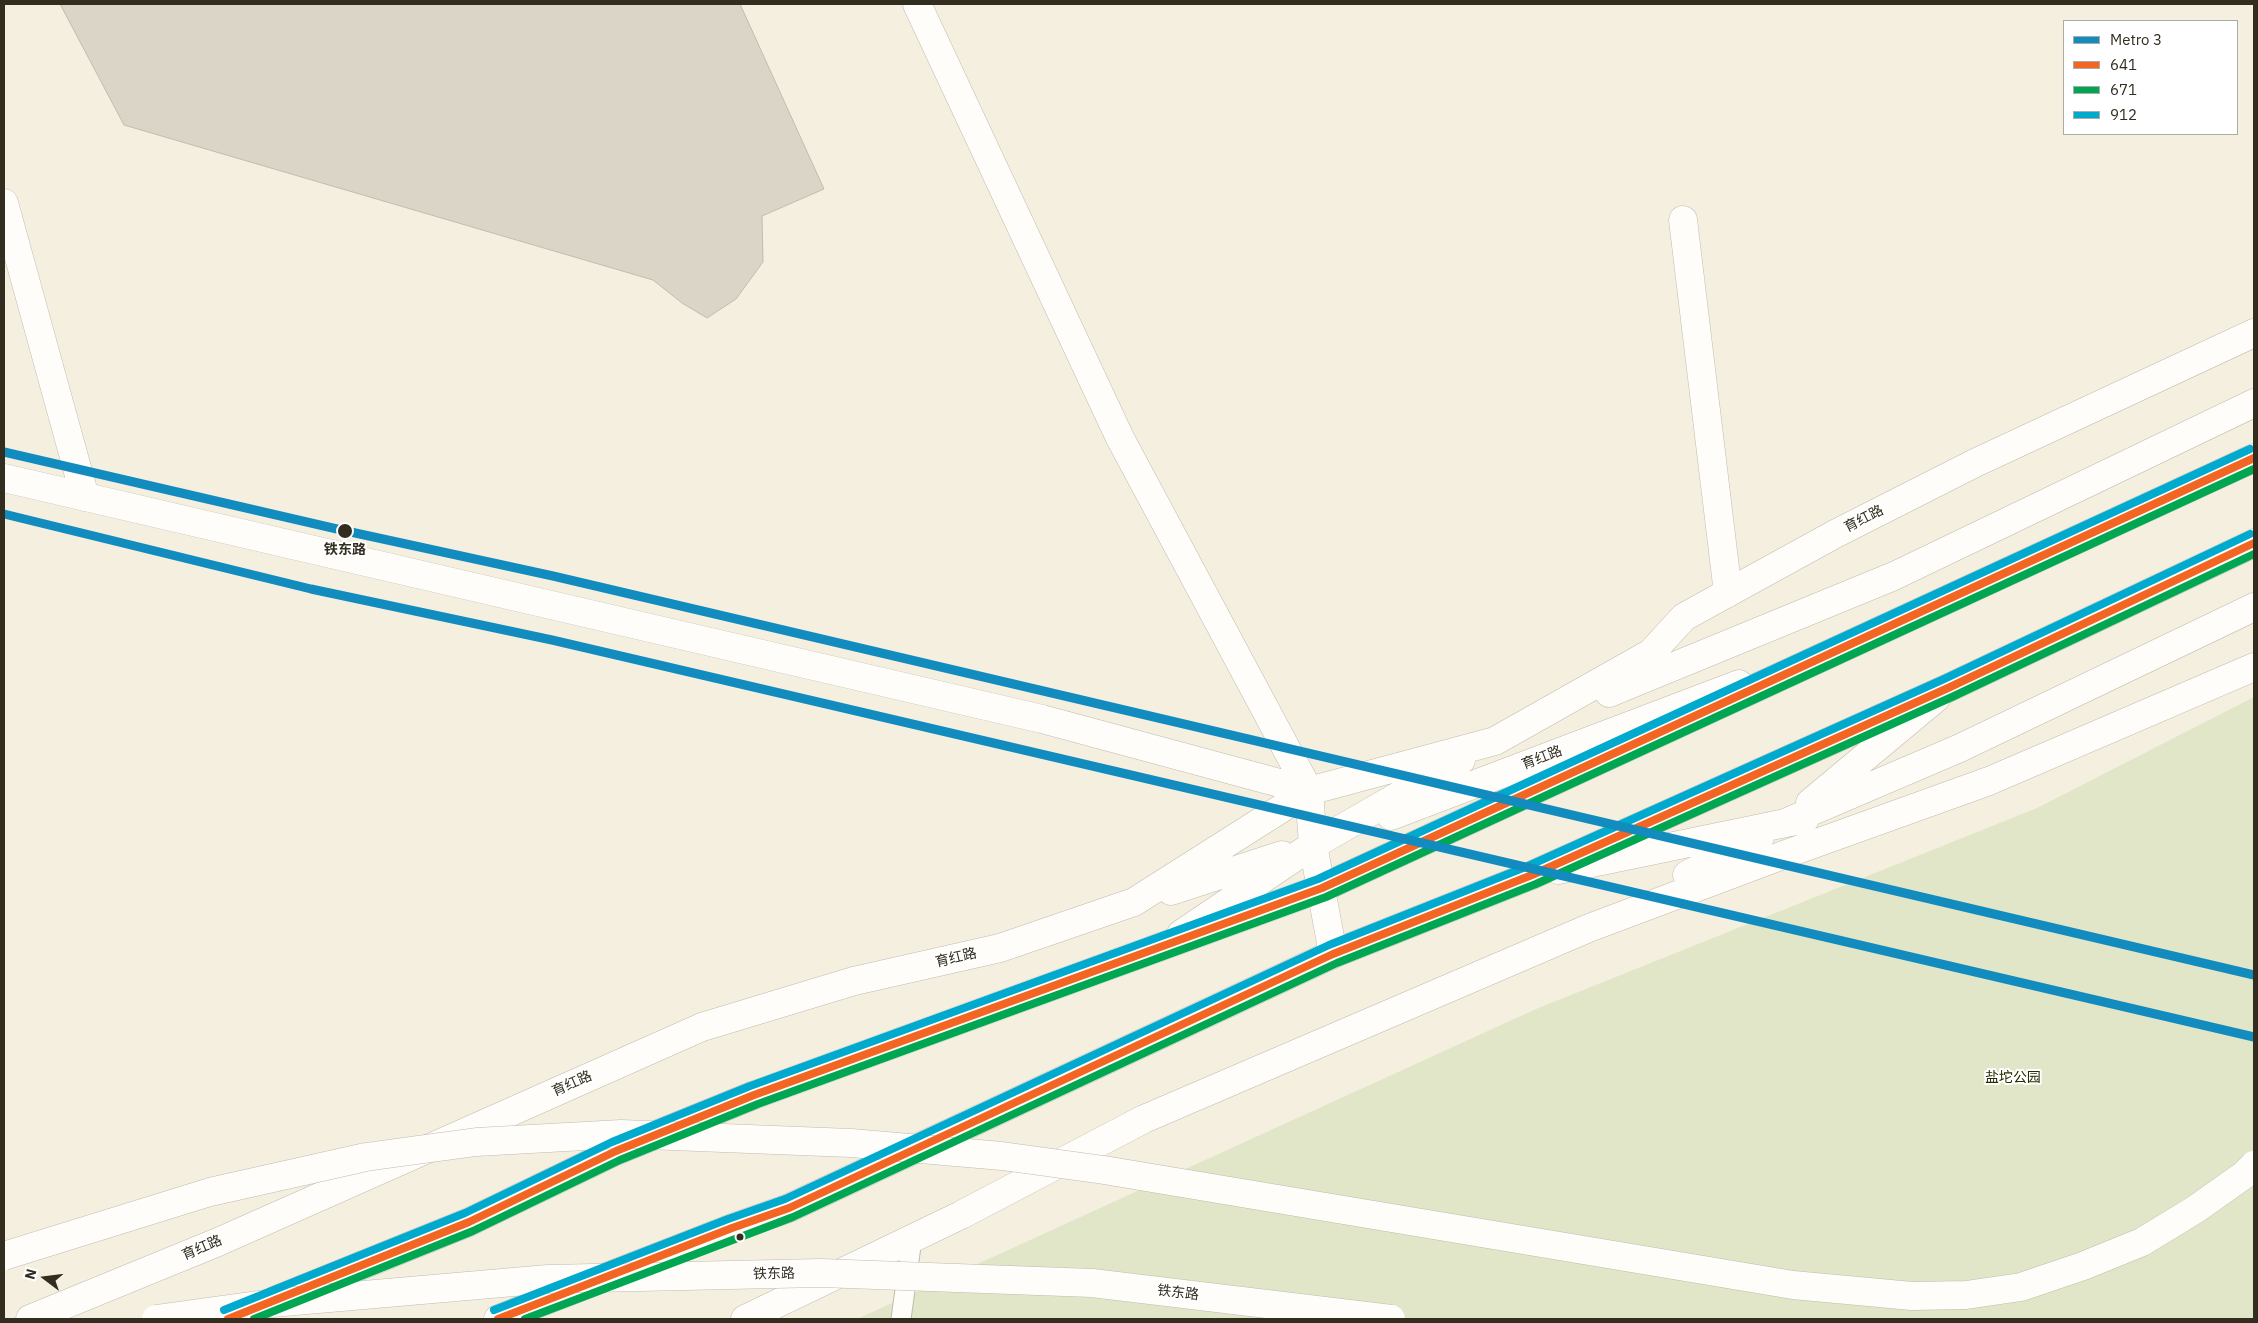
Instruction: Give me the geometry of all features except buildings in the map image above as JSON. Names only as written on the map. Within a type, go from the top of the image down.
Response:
[{"type":"main road","points":[[917,4],[1120,438],[1309,791],[1313,845],[1333,954]]},
{"type":"main road","points":[[4,203],[85,497]]},
{"type":"main road","points":[[1683,220],[1728,593]]},
{"type":"main road","name":"育红路","points":[[1161,947],[1313,845],[1651,653],[1684,617],[1835,534],[1975,463],[2254,333]]},
{"type":"main road","name":"育红路","points":[[1134,902],[1309,791],[1495,741],[1894,576],[2254,403]]},
{"type":"main road","points":[[1907,620],[2254,458]]},
{"type":"main road","points":[[4,478],[1042,719],[1309,791]]},
{"type":"main road","points":[[498,1319],[732,1228],[789,1208],[1333,954],[1532,875],[1948,688],[2254,543]]},
{"type":"main road","points":[[1589,928],[1787,822],[1960,748],[2254,607]]},
{"type":"main road","name":"育红路","points":[[30,1319],[218,1242],[702,1027],[854,981],[1000,948],[1134,902],[1313,845],[1907,620]]},
{"type":"main road","name":"育红路","points":[[228,1319],[470,1222],[616,1151],[745,1099],[1322,888],[1907,620]]},
{"type":"main road","points":[[745,1319],[912,1239],[1144,1119],[1589,928],[1786,854],[1989,781],[2254,667]]},
{"type":"main road","points":[[1787,822],[1948,688]]},
{"type":"main road","points":[[1532,875],[1989,781]]},
{"type":"main road","points":[[4,1256],[210,1192],[366,1157],[476,1142],[622,1134],[851,1143],[1002,1156],[1104,1170],[1794,1285],[1912,1296],[1966,1294],[2021,1287],[2084,1266],[2142,1242],[2196,1209],[2244,1175],[2254,1165]]},
{"type":"main road","name":"铁东路","points":[[156,1319],[272,1303],[548,1278],[821,1273],[1092,1283],[1391,1319]]},
{"type":"lane","points":[[901,1319],[912,1239]]},
{"type":"green space","name":"盐坨公园","points":[[2254,697],[2254,1319],[857,1319],[1536,1009],[2037,808]]},
{"type":"metro line","name":"3","points":[[4,452],[337,529],[553,576],[2254,975]]},
{"type":"metro line","name":"3","points":[[4,514],[311,589],[552,640],[2254,1037]]},
{"type":"transit line","name":"912","points":[[224,1310],[465,1213],[612,1142],[750,1086],[1318,879],[2250,449]]},
{"type":"transit line","name":"641","points":[[228,1319],[469,1222],[616,1151],[754,1095],[1322,888],[2254,458]]},
{"type":"transit line","name":"671","points":[[254,1319],[473,1231],[620,1160],[758,1104],[1326,897],[2254,469]]},
{"type":"transit line","name":"912","points":[[494,1310],[728,1219],[785,1199],[1329,945],[1528,866],[1944,679],[2250,534]]},
{"type":"transit line","name":"641","points":[[498,1319],[732,1228],[789,1208],[1333,954],[1532,875],[1948,688],[2254,543]]},
{"type":"transit line","name":"671","points":[[525,1319],[793,1217],[1337,963],[1536,884],[1952,697],[2254,554]]},
{"type":"place","name":"铁东路","points":[[345,531]]}]
